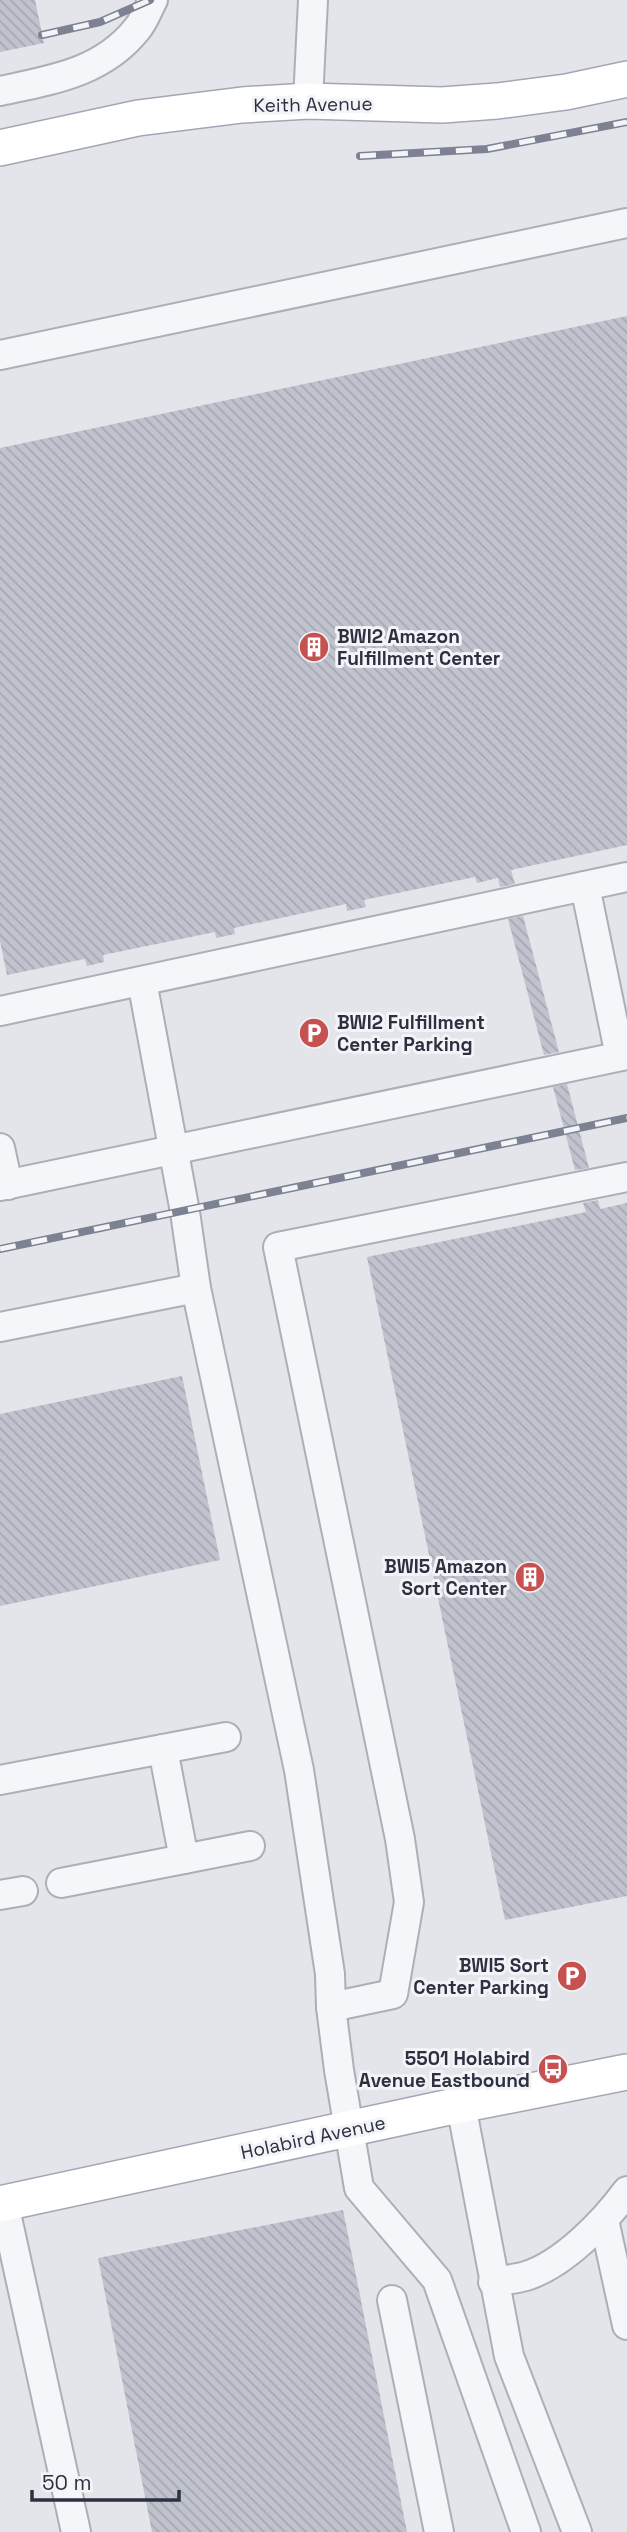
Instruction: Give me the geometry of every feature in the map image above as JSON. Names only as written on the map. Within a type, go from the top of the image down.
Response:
[{"type":"main road","name":"Keith Avenue","points":[[0,148],[138,118],[242,105],[308,101],[442,105],[566,92],[627,79]]},
{"type":"main road","name":"Holabird Avenue","points":[[2,2204],[627,2072]]},
{"type":"street","points":[[0,92],[64,78],[90,67],[137,29],[153,0]]},
{"type":"street","points":[[308,101],[313,0]]},
{"type":"street","points":[[0,355],[627,223]]},
{"type":"street","points":[[0,1011],[627,877]]},
{"type":"street","points":[[0,1148],[4,1186],[624,1055],[585,886]]},
{"type":"street","points":[[142,981],[196,1288],[299,1770],[359,2188],[437,2280],[526,2532]]},
{"type":"street","points":[[331,2007],[393,1994],[409,1902],[400,1839],[278,1248],[627,1177]]},
{"type":"street","points":[[0,1327],[196,1288]]},
{"type":"street","points":[[0,1780],[226,1737]]},
{"type":"street","points":[[163,1749],[184,1859]]},
{"type":"street","points":[[61,1883],[250,1846]]},
{"type":"street","points":[[461,2105],[509,2356],[577,2532]]},
{"type":"street","points":[[493,2281],[526,2276],[555,2262],[604,2220],[627,2191]]},
{"type":"street","points":[[2,2204],[76,2532]]},
{"type":"street","points":[[604,2220],[627,2325]]},
{"type":"street","points":[[392,2300],[439,2532]]},
{"type":"building","points":[[0,0],[35,0],[44,43],[0,52]]},
{"type":"building","name":"BWI2 Amazon Fulfillment Center","points":[[627,316],[627,845],[511,870],[515,884],[500,887],[498,878],[477,883],[475,877],[364,900],[366,907],[347,911],[346,904],[234,928],[235,934],[216,938],[215,932],[103,955],[104,962],[87,966],[85,959],[7,975],[0,941],[0,448]]},
{"type":"building","points":[[523,916],[559,1052],[544,1055],[508,919]]},
{"type":"building","points":[[567,1084],[589,1168],[575,1170],[553,1087]]},
{"type":"building","name":"BWI5 Amazon Sort Center","points":[[598,1200],[600,1209],[627,1203],[627,1896],[505,1920],[367,1257],[586,1212],[583,1203]]},
{"type":"building","points":[[182,1376],[220,1560],[0,1606],[0,1414]]},
{"type":"building","points":[[343,2210],[407,2532],[152,2532],[98,2258]]},
{"type":"railway","points":[[42,35],[100,22],[150,0]]},
{"type":"railway","points":[[360,156],[487,149],[627,122]]},
{"type":"railway","points":[[0,1249],[627,1118]]},
{"type":"place","name":"BWI2 Amazon Fulfillment Center","points":[[314,647]]},
{"type":"place","name":"BWI2 Fulfillment Center Parking","points":[[314,1033]]},
{"type":"place","name":"BWI5 Amazon Sort Center","points":[[530,1577]]},
{"type":"place","name":"BWI5 Sort Center Parking","points":[[572,1976]]},
{"type":"place","name":"5501 Holabird Avenue Eastbound","points":[[553,2069]]}]
